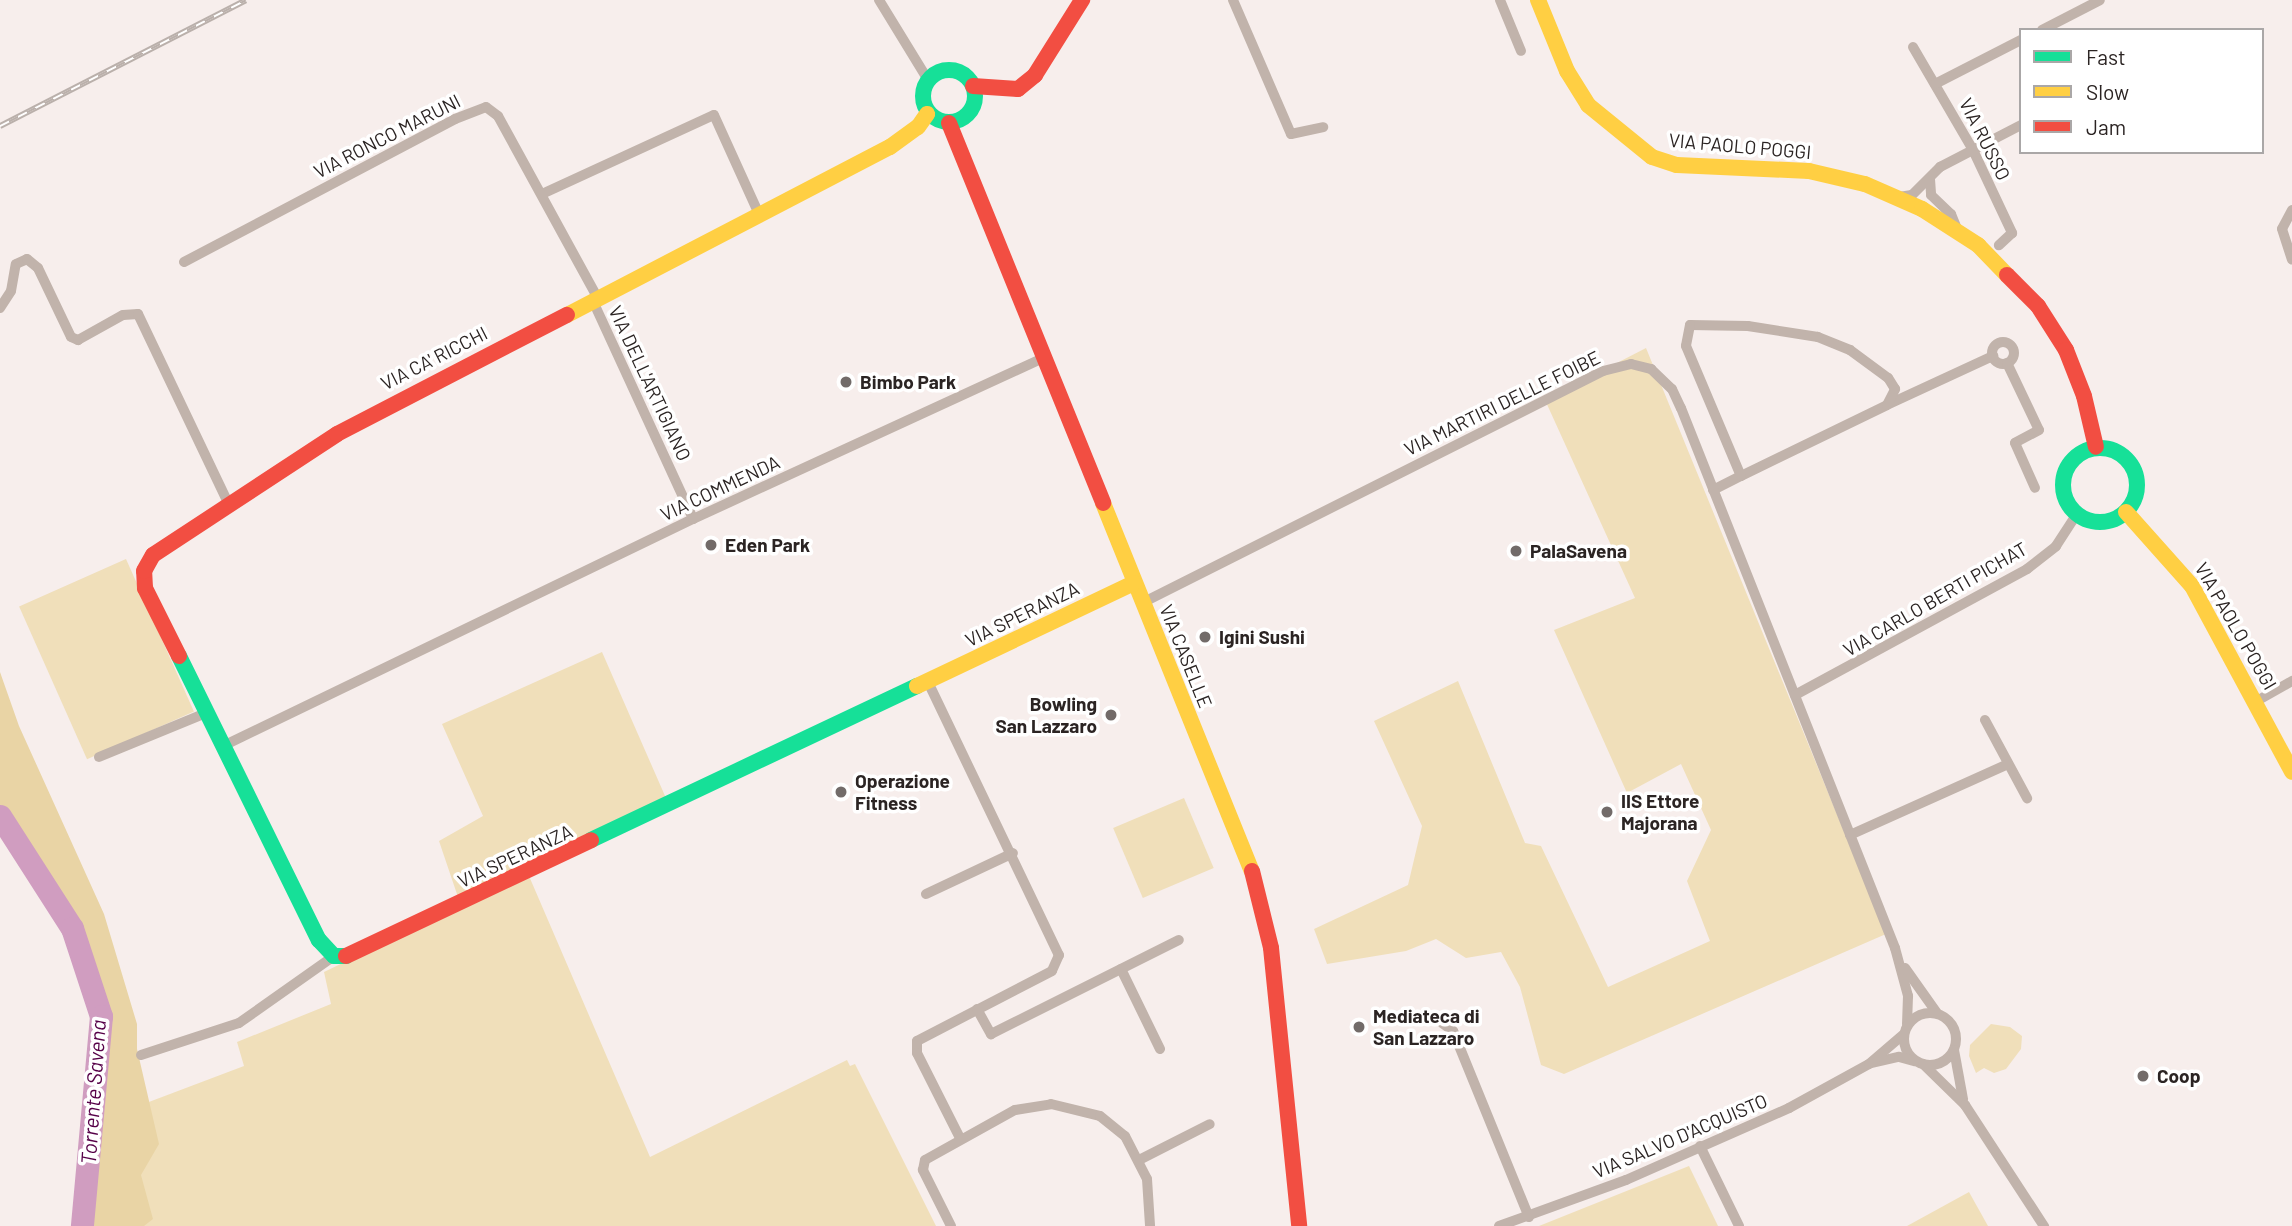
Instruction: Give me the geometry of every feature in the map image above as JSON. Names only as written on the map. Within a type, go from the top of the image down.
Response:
[{"type":"street","points":[[879,0],[928,80]]},
{"type":"street","points":[[999,92],[969,110],[963,118],[949,122],[927,114],[923,99],[928,80],[939,72],[957,71],[973,86],[999,92],[1018,89],[1035,75],[1082,0]]},
{"type":"street","points":[[1233,0],[1291,134],[1323,127]]},
{"type":"street","points":[[1500,0],[1521,51]]},
{"type":"street","name":"VIA PAOLO POGGI","points":[[1538,0],[1567,72],[1582,96],[1604,122],[1652,157],[1677,165],[1809,171],[1896,197],[1958,231],[2004,269],[2050,323],[2077,373],[2096,447]]},
{"type":"street","points":[[2046,28],[2100,0]]},
{"type":"street","points":[[1935,84],[2019,41]]},
{"type":"street","name":"VIA RUSSO","points":[[1913,47],[1973,150],[2012,233],[1999,246]]},
{"type":"street","points":[[969,110],[973,86]]},
{"type":"street","name":"VIA RONCO MARUNI","points":[[184,262],[455,119],[486,107],[498,116],[542,194],[595,298]]},
{"type":"street","name":"VIA CA' RICCHI","points":[[208,712],[145,588],[145,566],[157,552],[357,422],[890,147],[918,127],[927,114]]},
{"type":"street","points":[[542,194],[714,115],[759,214]]},
{"type":"street","name":"VIA CASELLE","points":[[949,122],[1041,359],[1264,905],[1299,1226]]},
{"type":"street","points":[[1896,197],[1912,195],[1940,167],[2019,126]]},
{"type":"street","points":[[1930,179],[1931,195],[1951,215],[1958,231]]},
{"type":"street","points":[[2292,210],[2283,229],[2292,259]]},
{"type":"street","points":[[0,308],[11,291],[16,264],[27,259],[38,268],[71,337],[78,340],[123,315],[138,314],[229,505]]},
{"type":"street","name":"VIA DELL'ARTIGIANO","points":[[595,298],[693,519]]},
{"type":"street","points":[[1741,476],[1686,346],[1690,325],[1784,330],[1850,350],[1888,378],[1895,389],[1887,405]]},
{"type":"street","points":[[1713,490],[1993,356],[1996,345],[2009,344],[2014,353],[2007,363]]},
{"type":"street","points":[[1993,356],[1998,363],[2007,363]]},
{"type":"street","name":"VIA COMMENDA","points":[[225,744],[693,519],[1041,359]]},
{"type":"street","points":[[2007,363],[2039,430],[2015,443],[2035,488]]},
{"type":"street","name":"VIA MARTIRI DELLE FOIBE","points":[[1142,603],[1587,379],[1622,365],[1651,369],[1672,389],[1901,963],[1937,1013],[1954,1028],[1965,1105]]},
{"type":"street","points":[[2096,447],[2121,453],[2133,466],[2138,490],[2126,512],[2102,523],[2077,514],[2068,505],[2063,481],[2074,458],[2096,447]]},
{"type":"street","name":"VIA PAOLO POGGI","points":[[2126,512],[2192,586],[2292,772]]},
{"type":"street","name":"VIA CARLO BERTI PICHAT","points":[[1795,695],[2027,569],[2056,546],[2077,514]]},
{"type":"street","name":"VIA SPERANZA","points":[[334,956],[359,953],[1134,583]]},
{"type":"street","points":[[2255,702],[2292,681]]},
{"type":"street","points":[[928,682],[1056,945],[1057,964],[1052,971],[923,1035],[916,1046],[960,1138]]},
{"type":"street","points":[[99,757],[208,712],[319,940],[334,956],[239,1023],[141,1055]]},
{"type":"street","points":[[1985,720],[2027,798]]},
{"type":"street","points":[[1850,835],[2008,764]]},
{"type":"street","points":[[926,894],[1013,853]]},
{"type":"street","points":[[976,1009],[991,1034],[1179,940]]},
{"type":"street","name":"VIA MARTIRI DELLE FOIBE","points":[[1901,963],[1905,1049],[1965,1105],[2044,1226]]},
{"type":"street","points":[[1121,969],[1160,1049]]},
{"type":"street","points":[[1869,1064],[1922,1013],[1937,1013]]},
{"type":"street","points":[[1442,1023],[1453,1031],[1529,1217]]},
{"type":"street","points":[[1869,1064],[1899,1057],[1919,1063],[1940,1063],[1955,1048]]},
{"type":"street","name":"VIA SALVO D'ACQUISTO","points":[[1499,1226],[1529,1217],[1789,1108],[1869,1064]]},
{"type":"street","points":[[951,1226],[923,1165],[929,1155],[1015,1111],[1061,1104],[1106,1121],[1125,1136],[1141,1159],[1150,1194],[1150,1226]]},
{"type":"street","points":[[1141,1159],[1210,1124]]},
{"type":"street","points":[[1700,1146],[1739,1226]]},
{"type":"shaded area","points":[[1646,348],[1886,934],[1564,1074],[1541,1065],[1520,987],[1501,952],[1466,958],[1436,939],[1406,951],[1327,964],[1314,929],[1408,885],[1422,826],[1374,721],[1458,681],[1525,843],[1541,846],[1608,987],[1710,941],[1687,881],[1711,830],[1681,764],[1627,793],[1554,630],[1635,598],[1545,400]]},
{"type":"shaded area","points":[[126,559],[194,712],[87,759],[19,607]]},
{"type":"shaded area","points":[[602,652],[669,805],[529,876],[650,1157],[847,1060],[850,1066],[855,1064],[936,1226],[125,1226],[133,1108],[244,1066],[237,1042],[331,1004],[324,972],[461,906],[439,841],[483,816],[442,724]]},
{"type":"shaded area","points":[[0,672],[19,726],[104,914],[137,1024],[137,1049],[159,1144],[141,1175],[153,1219],[144,1226],[82,1226],[101,1016],[72,928],[0,816]]},
{"type":"shaded area","points":[[1184,798],[1214,868],[1143,898],[1113,828]]},
{"type":"shaded area","points":[[1991,1024],[2010,1027],[2022,1036],[2021,1049],[2006,1069],[1994,1073],[1984,1068],[1976,1073],[1969,1056],[1970,1045]]},
{"type":"shaded area","points":[[1689,1166],[1718,1226],[1539,1226]]},
{"type":"shaded area","points":[[1969,1192],[1988,1226],[1907,1226]]},
{"type":"waterway","name":"Torrente Savena","points":[[0,816],[72,928],[101,1016],[82,1226]]},
{"type":"railway","points":[[0,126],[246,0]]},
{"type":"traffic: fast","points":[[949,70],[959,72],[967,78],[973,86],[975,96],[973,106],[967,114],[959,120],[949,122],[939,120],[931,114],[925,106],[923,96],[925,86],[931,78],[939,72],[949,70]]},
{"type":"traffic: fast","points":[[2093,448],[2107,448],[2121,454],[2131,464],[2137,485],[2135,499],[2121,516],[2107,522],[2093,522],[2079,516],[2069,506],[2063,492],[2063,478],[2069,464],[2079,454],[2093,448]]},
{"type":"traffic: fast","points":[[179,656],[319,940],[334,956],[346,956]]},
{"type":"traffic: fast","points":[[591,840],[917,686]]},
{"type":"traffic: slow","points":[[1538,0],[1567,71],[1588,105],[1652,157],[1677,165],[1809,171],[1865,184],[1922,209],[1978,245],[2007,275]]},
{"type":"traffic: slow","points":[[567,315],[890,147],[918,127],[927,114]]},
{"type":"traffic: slow","points":[[1103,503],[1252,871]]},
{"type":"traffic: slow","points":[[2126,512],[2192,586],[2292,772]]},
{"type":"traffic: slow","points":[[917,686],[1134,583]]},
{"type":"traffic: jam","points":[[973,86],[1018,89],[1035,75],[1082,0]]},
{"type":"traffic: jam","points":[[949,123],[1103,503]]},
{"type":"traffic: jam","points":[[2007,275],[2038,306],[2066,350],[2084,396],[2096,447]]},
{"type":"traffic: jam","points":[[179,656],[145,588],[144,571],[153,555],[337,434],[567,315]]},
{"type":"traffic: jam","points":[[346,956],[591,840]]},
{"type":"traffic: jam","points":[[1252,871],[1271,948],[1299,1226]]},
{"type":"place","name":"Bimbo Park","points":[[846,382]]},
{"type":"place","name":"Eden Park","points":[[711,545]]},
{"type":"place","name":"PalaSavena","points":[[1516,551]]},
{"type":"place","name":"Igini Sushi","points":[[1205,637]]},
{"type":"place","name":"Bowling San Lazzaro","points":[[1111,715]]},
{"type":"place","name":"Operazione Fitness","points":[[841,792]]},
{"type":"place","name":"IIS Ettore Majorana","points":[[1607,812]]},
{"type":"place","name":"Mediateca di San Lazzaro","points":[[1359,1027]]},
{"type":"place","name":"Coop","points":[[2143,1076]]}]
